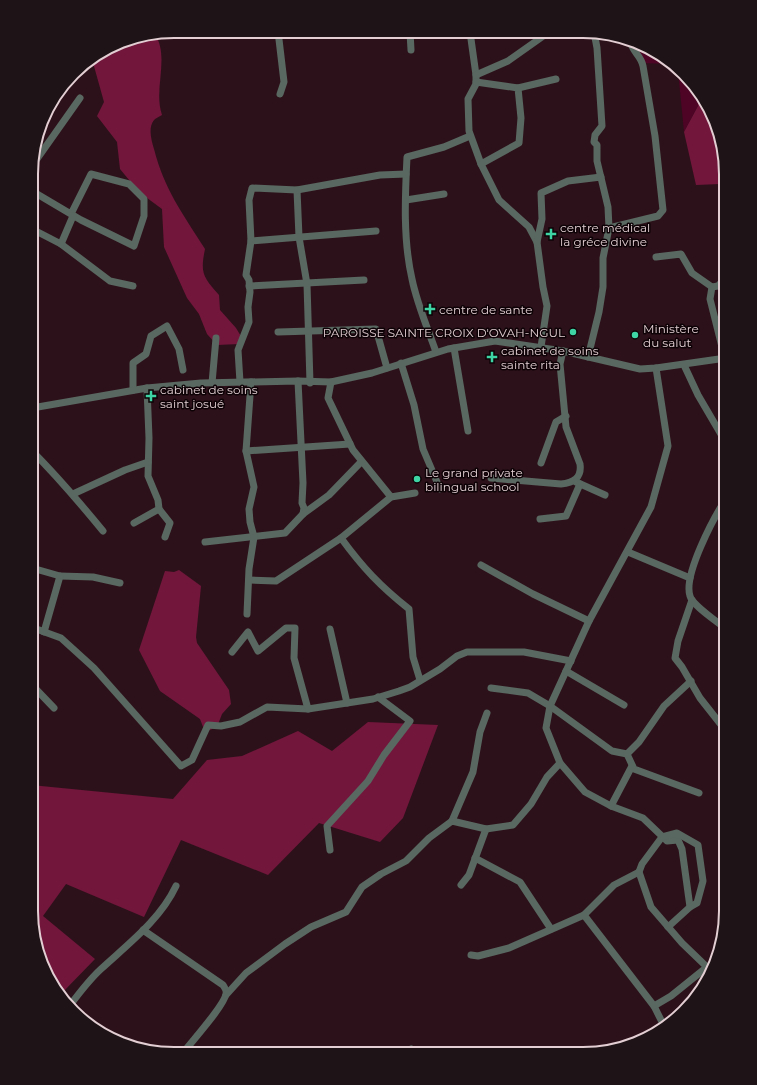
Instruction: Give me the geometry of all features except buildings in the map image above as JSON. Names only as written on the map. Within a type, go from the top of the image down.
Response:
[{"type":"street","points":[[279,38],[284,82],[280,94]]},
{"type":"street","points":[[411,38],[412,50]]},
{"type":"street","points":[[471,38],[476,78],[468,99],[470,136],[481,164],[500,200],[529,227],[537,242]]},
{"type":"street","points":[[476,78],[508,61],[541,38]]},
{"type":"street","points":[[588,357],[599,312],[603,287],[603,258],[609,228],[608,207],[597,161],[597,145],[594,142],[595,135],[602,126],[595,39]]},
{"type":"street","points":[[609,228],[658,216],[663,210],[655,136],[643,66],[641,57],[632,47]]},
{"type":"street","points":[[476,78],[518,88],[556,79]]},
{"type":"street","points":[[481,164],[519,143],[521,118],[518,88]]},
{"type":"street","points":[[39,156],[80,98]]},
{"type":"street","points":[[436,352],[412,281],[406,239],[407,157],[444,147],[470,136]]},
{"type":"street","points":[[38,195],[72,215],[134,246],[144,216],[144,199],[129,184],[91,174],[72,215],[61,244]]},
{"type":"street","points":[[240,382],[238,350],[249,322],[249,286],[246,275],[251,241],[249,200],[252,188],[297,190],[380,175],[406,174]]},
{"type":"street","points":[[541,347],[547,306],[537,242],[542,219],[541,193],[568,181],[601,177]]},
{"type":"street","points":[[297,190],[299,237],[307,284],[310,382]]},
{"type":"street","points":[[406,200],[444,194]]},
{"type":"street","points":[[38,231],[61,244],[110,281],[132,286]]},
{"type":"street","points":[[251,241],[376,231]]},
{"type":"street","points":[[656,257],[682,254],[692,273],[712,287],[719,285]]},
{"type":"street","points":[[249,286],[364,280]]},
{"type":"street","points":[[712,287],[710,299],[719,334]]},
{"type":"street","points":[[133,390],[134,363],[146,354],[152,336],[167,326],[179,349],[183,370]]},
{"type":"street","points":[[278,332],[376,328],[387,368]]},
{"type":"street","points":[[212,383],[216,338]]},
{"type":"street","points":[[38,407],[147,388],[240,382],[331,382],[387,368],[436,352],[495,341],[563,351],[640,369],[684,365],[719,359]]},
{"type":"street","points":[[454,348],[468,431]]},
{"type":"street","points":[[540,519],[566,516],[581,471],[566,427],[560,364],[563,351]]},
{"type":"street","points":[[401,363],[414,405],[423,449],[440,489]]},
{"type":"street","points":[[684,365],[698,395],[719,431]]},
{"type":"street","points":[[656,368],[668,446],[651,507],[628,552],[589,621],[550,706],[546,728],[560,763],[585,792],[611,806],[643,818],[666,841],[678,840],[682,850],[690,907]]},
{"type":"street","points":[[298,381],[300,448],[303,483],[302,503],[304,508],[303,514]]},
{"type":"street","points":[[247,614],[254,537],[250,522],[249,509],[254,487],[246,451],[251,382]]},
{"type":"street","points":[[331,382],[328,398],[350,444],[362,462],[391,497]]},
{"type":"street","points":[[147,388],[148,476],[158,500],[159,509],[170,523],[165,536]]},
{"type":"street","points":[[541,463],[556,422],[566,416]]},
{"type":"street","points":[[246,451],[350,444]]},
{"type":"street","points":[[38,457],[73,494],[103,531]]},
{"type":"street","points":[[73,494],[121,472],[148,462]]},
{"type":"street","points":[[205,542],[285,533],[303,514],[329,495],[362,462]]},
{"type":"street","points":[[491,478],[561,484],[577,482],[605,495]]},
{"type":"street","points":[[249,580],[276,581],[340,538],[391,497],[414,493]]},
{"type":"street","points":[[134,523],[159,509]]},
{"type":"street","points":[[719,511],[706,533],[690,578],[689,594],[692,600],[719,623]]},
{"type":"street","points":[[340,538],[362,567],[409,610],[413,656],[420,680]]},
{"type":"street","points":[[628,552],[690,578]]},
{"type":"street","points":[[481,565],[532,594],[589,621]]},
{"type":"street","points":[[38,570],[60,576],[93,577],[120,583]]},
{"type":"street","points":[[44,632],[60,576]]},
{"type":"street","points":[[692,600],[678,641],[675,658],[691,681],[700,698],[719,722]]},
{"type":"street","points":[[232,652],[248,632],[258,651],[286,628],[294,628],[294,658],[308,709]]},
{"type":"street","points":[[330,629],[347,703]]},
{"type":"street","points":[[38,630],[61,638],[94,668],[181,766],[192,760],[208,724],[221,726],[240,722],[267,707],[308,709],[378,697],[410,687],[440,669],[457,656],[467,652],[524,652],[571,661]]},
{"type":"street","points":[[566,671],[624,706]]},
{"type":"street","points":[[627,754],[639,742],[664,706],[691,681]]},
{"type":"street","points":[[491,688],[528,693],[550,706],[612,751],[627,754]]},
{"type":"street","points":[[38,691],[54,708]]},
{"type":"street","points":[[330,850],[327,826],[368,781],[384,755],[410,721],[378,697]]},
{"type":"street","points":[[188,1047],[217,1010],[226,994],[246,972],[311,927],[346,912],[362,888],[381,874],[406,861],[429,838],[452,821],[473,772],[480,732],[487,713]]},
{"type":"street","points":[[627,754],[632,766],[640,772],[699,793]]},
{"type":"street","points":[[452,821],[486,829],[514,825],[531,804],[547,777],[560,763]]},
{"type":"street","points":[[611,806],[632,766]]},
{"type":"street","points":[[461,885],[469,875],[486,829]]},
{"type":"street","points":[[668,927],[690,907],[697,903],[702,881],[698,845],[676,833],[662,837],[642,864],[639,872],[651,907],[668,927],[707,967]]},
{"type":"street","points":[[475,858],[520,882],[551,929]]},
{"type":"street","points":[[471,955],[478,956],[509,948],[584,915],[614,885],[639,872]]},
{"type":"street","points":[[73,1002],[99,970],[143,930],[166,902],[176,886]]},
{"type":"street","points":[[584,915],[654,1006],[662,1021]]},
{"type":"street","points":[[143,930],[223,985],[226,989],[226,994]]},
{"type":"street","points":[[654,1006],[671,996],[705,970]]},
{"type":"shaded area","points":[[157,39],[161,53],[159,95],[162,115],[154,120],[151,126],[153,145],[163,177],[175,201],[205,249],[203,264],[204,274],[209,284],[219,295],[220,310],[236,328],[242,338],[239,344],[217,345],[207,334],[199,314],[187,298],[164,247],[162,209],[139,192],[120,169],[117,142],[97,116],[104,102],[93,64],[122,48]]},
{"type":"shaded area","points":[[634,48],[663,64],[639,63]]},
{"type":"shaded area","points":[[679,78],[691,91],[698,102],[698,106],[684,132]]},
{"type":"shaded area","points":[[698,102],[712,130],[718,156],[719,184],[696,185],[684,132],[698,106]]},
{"type":"shaded area","points":[[179,570],[201,586],[196,637],[197,643],[229,690],[231,704],[222,714],[217,727],[205,732],[200,719],[160,691],[139,650],[165,571],[174,572]]},
{"type":"shaded area","points":[[368,722],[438,725],[403,818],[380,842],[319,823],[268,875],[181,840],[144,917],[66,884],[43,916],[95,959],[64,991],[48,963],[39,929],[38,786],[173,799],[207,760],[242,756],[298,731],[332,751]]},
{"type":"place","name":"centre médical la gréce divine","points":[[551,234]]},
{"type":"place","name":"centre de sante","points":[[430,309]]},
{"type":"place","name":"PAROISSE SAINTE CROIX D'OVAH-NGUL","points":[[573,332]]},
{"type":"place","name":"Ministère du salut","points":[[635,335]]},
{"type":"place","name":"cabinet de soins sainte rita","points":[[492,357]]},
{"type":"place","name":"cabinet de soins saint josué","points":[[151,396]]},
{"type":"place","name":"Le grand private bilingual school","points":[[417,479]]}]
